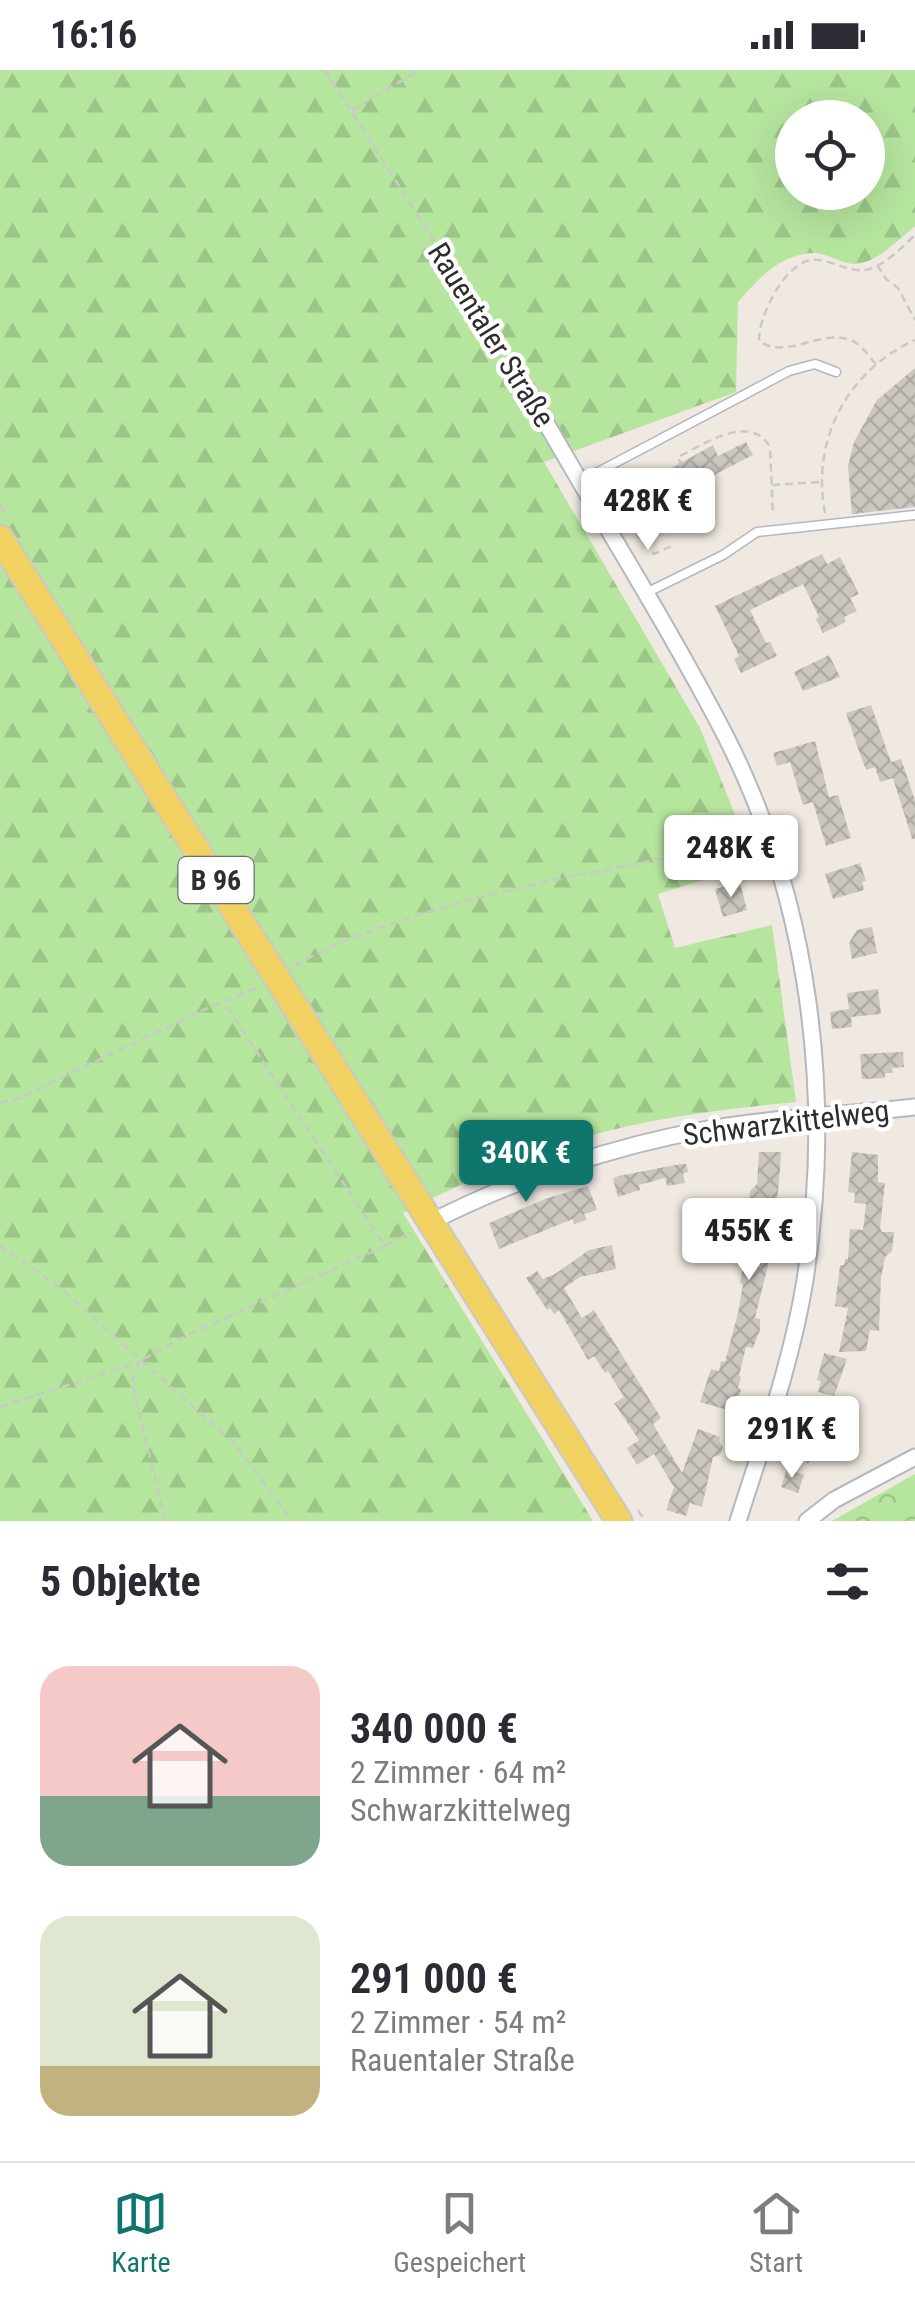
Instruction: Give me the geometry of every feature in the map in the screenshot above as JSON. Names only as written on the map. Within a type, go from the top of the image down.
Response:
[{"type":"main road","name":"B 96","points":[[0,538],[619,1521]]},
{"type":"street","name":"Rauentaler Straße","points":[[524,384],[726,736],[790,903],[806,976],[816,1117],[813,1214],[805,1281],[776,1403],[738,1521]]},
{"type":"street","name":"Schwarzkittelweg","points":[[431,1222],[555,1170],[633,1145],[710,1128],[915,1108]]},
{"type":"street","points":[[807,1521],[834,1500],[915,1457]]},
{"type":"lane","points":[[579,482],[790,371],[815,364],[836,372]]},
{"type":"lane","points":[[646,593],[723,555],[758,532],[915,515]]},
{"type":"path","name":"Rauentaler Straße","points":[[325,70],[524,384]]},
{"type":"path","points":[[351,111],[420,70]]},
{"type":"path","points":[[876,364],[852,341],[823,340],[784,348],[763,345],[758,336],[778,288],[799,265],[820,260],[858,270],[877,266],[915,235]]},
{"type":"path","points":[[877,266],[898,288],[915,320]]},
{"type":"path","points":[[828,524],[823,456],[837,414],[876,364],[915,340]]},
{"type":"path","points":[[596,510],[681,464],[678,458],[724,434],[752,432],[766,440],[771,457],[776,530]]},
{"type":"path","points":[[770,486],[822,482]]},
{"type":"path","points":[[619,497],[638,536],[654,554],[674,545]]},
{"type":"path","points":[[0,1103],[20,1098],[196,1012],[224,1003],[333,943],[512,887],[732,844],[764,829]]},
{"type":"path","points":[[224,1003],[385,1246]]},
{"type":"path","points":[[0,1407],[140,1362],[176,1340],[431,1222]]},
{"type":"path","points":[[0,1246],[58,1286],[234,1443],[292,1521]]},
{"type":"path","points":[[140,1362],[132,1381],[165,1521]]},
{"type":"green space","points":[[0,70],[915,70],[915,226],[887,250],[863,263],[803,254],[781,262],[763,276],[738,302],[736,392],[544,462],[700,728],[755,864],[658,894],[675,948],[772,925],[796,1102],[666,1119],[589,1136],[494,1170],[403,1213],[593,1521],[0,1521]]},
{"type":"green space","points":[[915,1474],[915,1521],[832,1521]]},
{"type":"building","points":[[915,368],[915,507],[852,514],[848,466],[854,442],[877,400]]},
{"type":"building","points":[[746,442],[753,455],[708,479],[710,482],[639,517],[627,493],[713,445],[718,456]]},
{"type":"building","points":[[822,554],[827,564],[840,557],[859,594],[850,598],[857,611],[844,617],[846,622],[823,633],[803,584],[750,610],[777,656],[741,673],[734,659],[739,656],[715,606]]},
{"type":"building","points":[[829,655],[840,677],[803,691],[794,672]]},
{"type":"building","points":[[871,705],[891,762],[901,759],[915,800],[915,839],[893,778],[880,782],[875,767],[866,770],[846,713]]},
{"type":"building","points":[[815,741],[829,797],[838,795],[851,838],[826,846],[813,802],[803,805],[790,762],[777,766],[773,753]]},
{"type":"building","points":[[860,863],[866,881],[862,882],[864,890],[833,899],[825,874]]},
{"type":"building","points":[[740,883],[747,910],[723,917],[715,889]]},
{"type":"building","points":[[872,927],[877,953],[852,959],[849,943],[857,930]]},
{"type":"building","points":[[878,989],[881,1014],[851,1017],[852,1027],[832,1029],[830,1012],[849,1009],[847,993]]},
{"type":"building","points":[[903,1052],[904,1067],[892,1068],[893,1073],[885,1073],[885,1078],[862,1079],[860,1054]]},
{"type":"building","points":[[759,1152],[781,1152],[773,1245],[755,1318],[760,1319],[760,1330],[753,1348],[746,1347],[734,1412],[700,1402],[711,1369],[719,1371],[721,1361],[725,1362],[738,1313],[753,1214],[741,1213],[743,1200],[749,1201],[750,1191],[757,1184]]},
{"type":"building","points":[[852,1152],[878,1155],[878,1182],[885,1183],[880,1228],[882,1232],[894,1232],[892,1251],[885,1257],[881,1278],[879,1331],[870,1330],[866,1351],[839,1352],[848,1308],[835,1306],[840,1265],[848,1259],[850,1229],[863,1230],[866,1204],[854,1203],[855,1193],[848,1192]]},
{"type":"building","points":[[686,1164],[688,1172],[683,1173],[685,1183],[667,1186],[665,1178],[639,1185],[640,1190],[618,1197],[613,1179],[618,1176]]},
{"type":"building","points":[[588,1186],[597,1210],[584,1214],[587,1220],[574,1224],[573,1219],[499,1249],[489,1223]]},
{"type":"building","points":[[612,1245],[616,1269],[580,1277],[564,1288],[582,1318],[594,1310],[661,1418],[653,1424],[682,1473],[698,1429],[720,1437],[723,1447],[720,1455],[713,1457],[702,1507],[690,1503],[686,1516],[666,1510],[674,1487],[654,1454],[637,1465],[627,1448],[639,1440],[614,1403],[624,1397],[608,1371],[605,1373],[594,1356],[588,1360],[559,1310],[554,1314],[550,1308],[547,1310],[526,1278],[537,1271],[543,1279],[589,1250]]},
{"type":"building","points":[[824,1353],[847,1359],[834,1396],[818,1392]]},
{"type":"building","points":[[806,1429],[829,1436],[823,1457],[812,1454],[808,1464],[797,1447]]},
{"type":"building","points":[[787,1469],[804,1475],[798,1493],[781,1487]]}]
